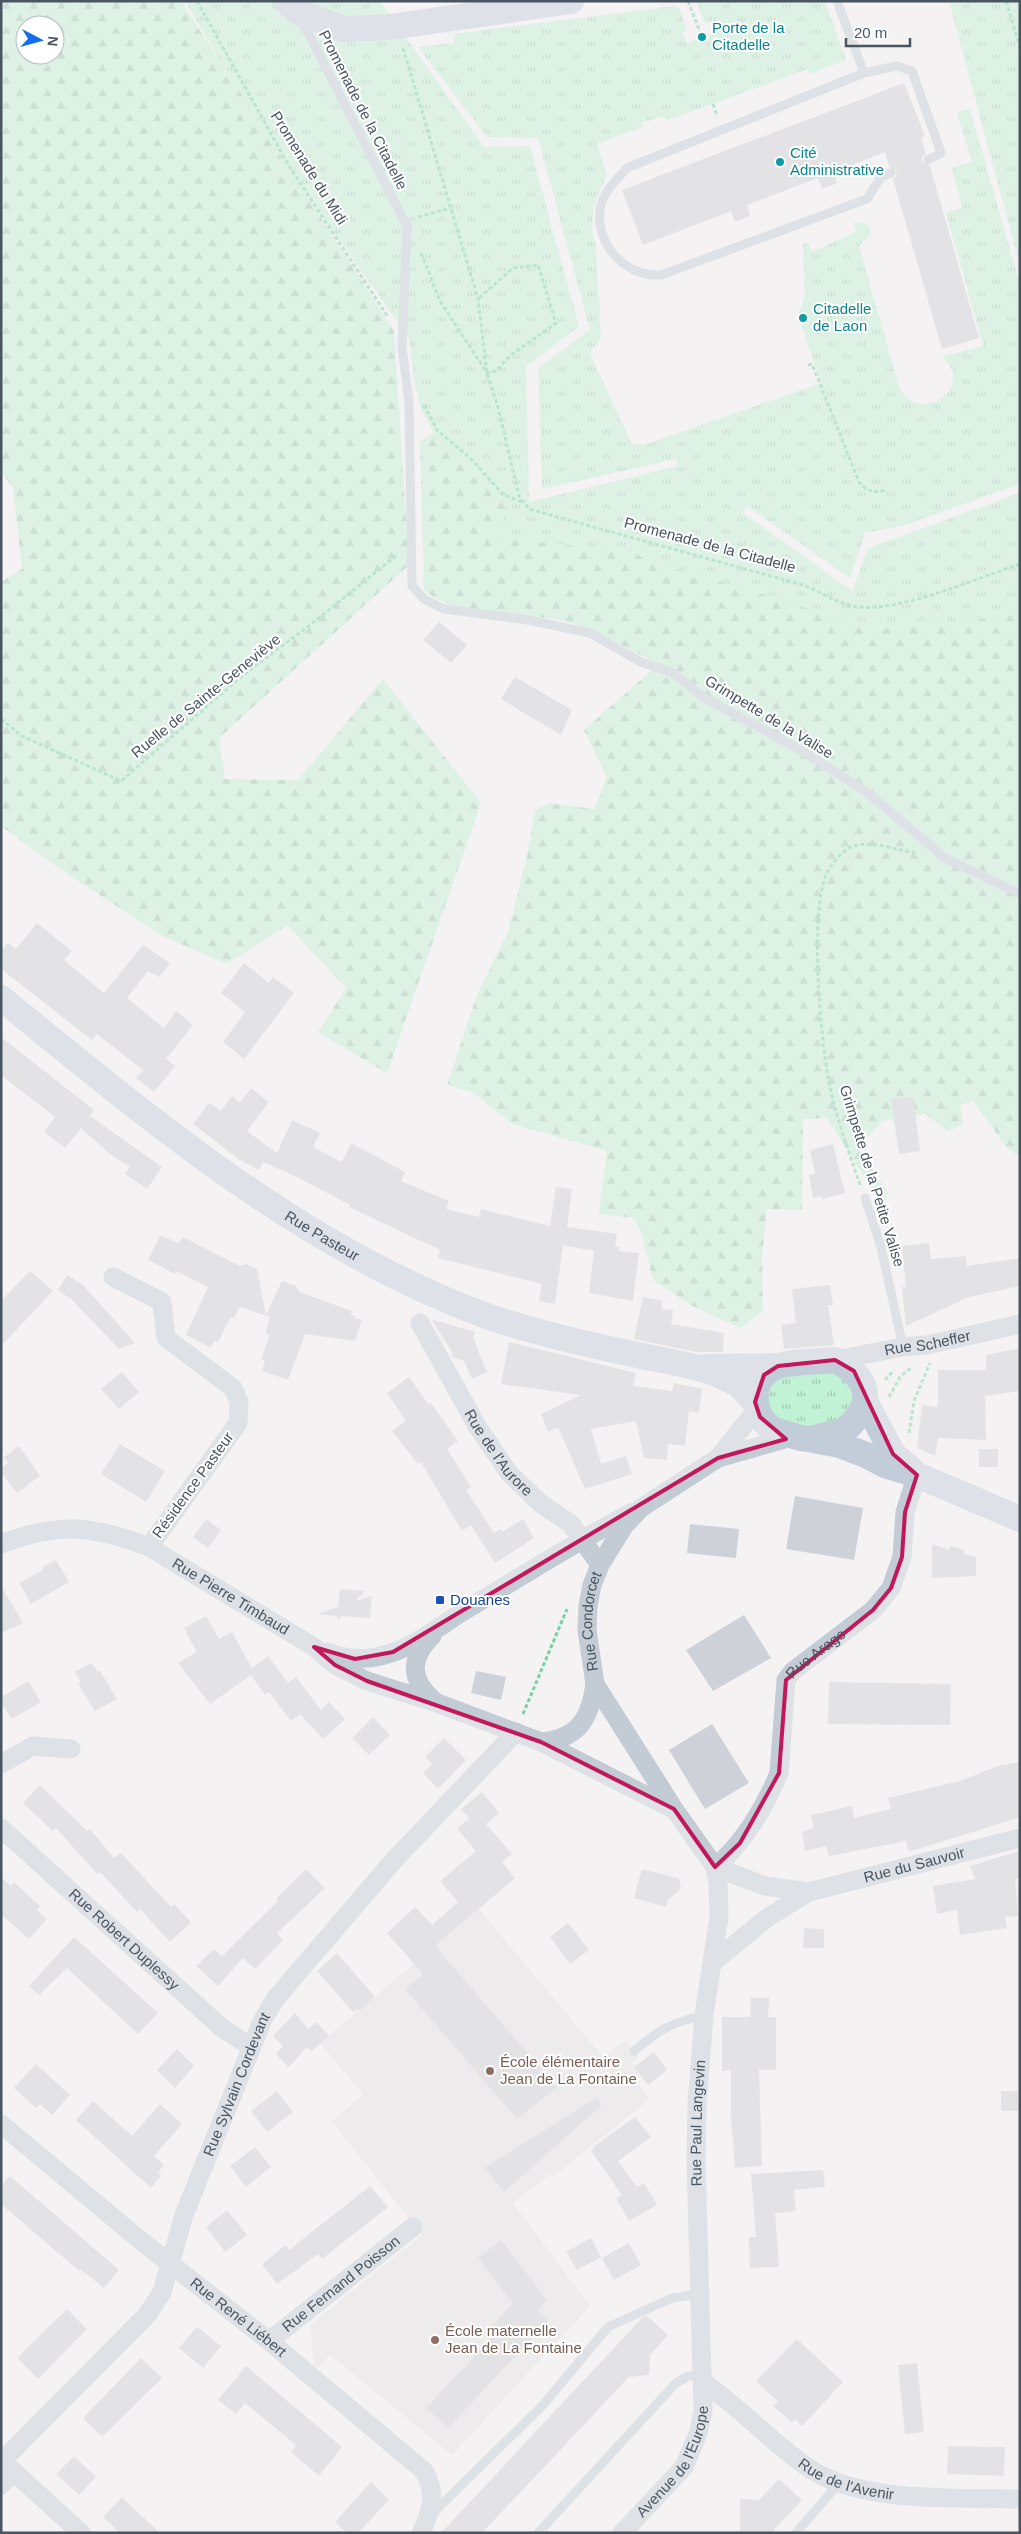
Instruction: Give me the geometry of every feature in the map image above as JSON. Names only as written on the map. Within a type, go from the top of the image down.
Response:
[{"type":"main road","points":[[292,7],[344,28],[390,27],[571,1]]},
{"type":"main road","name":"Rue Pasteur","points":[[1,998],[162,1129],[299,1224],[358,1257],[451,1302],[493,1318],[548,1335],[698,1367],[729,1378],[746,1390],[756,1406]]},
{"type":"main road","points":[[917,1475],[893,1454],[876,1402],[860,1378],[848,1366],[835,1360],[778,1366],[764,1375],[756,1406],[767,1425],[775,1431],[840,1446],[885,1465],[917,1475],[1020,1519]]},
{"type":"main road","name":"Rue Pasteur","points":[[698,1367],[778,1366]]},
{"type":"main road","points":[[801,1437],[842,1431],[876,1402]]},
{"type":"street","name":"Résidence Pasteur","points":[[113,1277],[162,1302],[166,1338],[234,1388],[240,1402],[238,1423],[149,1547]]},
{"type":"street","name":"Rue de l'Aurore","points":[[420,1323],[477,1426],[509,1473],[540,1503],[571,1524],[600,1565]]},
{"type":"street","name":"Rue Scheffer","points":[[835,1360],[957,1339],[1020,1324]]},
{"type":"street","name":"Rue Condorcet","points":[[718,1458],[756,1406]]},
{"type":"street","name":"Rue Condorcet","points":[[715,1868],[674,1809],[595,1684],[588,1630],[588,1606],[592,1585],[600,1565],[624,1526],[640,1508],[718,1458],[801,1437]]},
{"type":"street","name":"Rue Arago","points":[[715,1868],[740,1843],[779,1773],[786,1680],[793,1671],[873,1610],[892,1588],[902,1557],[905,1512],[917,1475]]},
{"type":"street","name":"Rue Pierre Timbaud","points":[[314,1647],[338,1656],[371,1658],[393,1652],[444,1624],[582,1538],[640,1508]]},
{"type":"street","name":"Rue Pierre Timbaud","points":[[1,1544],[46,1529],[70,1528],[96,1530],[149,1547],[314,1647],[335,1665],[367,1681],[437,1703],[541,1742],[674,1809]]},
{"type":"street","points":[[437,1703],[419,1684],[416,1675],[416,1663],[424,1644],[444,1624]]},
{"type":"street","points":[[541,1742],[565,1738],[578,1728],[588,1714],[595,1684]]},
{"type":"street","name":"Rue Sylvain Cordevant","points":[[5,2469],[147,2315],[162,2292],[184,2215],[250,2046],[276,1998],[395,1859],[516,1732]]},
{"type":"street","points":[[1,1764],[33,1746],[71,1749]]},
{"type":"street","name":"Rue Robert Duplessy","points":[[1,1828],[222,2028],[250,2046]]},
{"type":"street","name":"Rue du Sauvoir","points":[[712,1963],[767,1918],[809,1892],[1020,1838]]},
{"type":"street","name":"Rue du Sauvoir","points":[[715,1868],[765,1886],[809,1892]]},
{"type":"street","name":"Rue Paul Langevin","points":[[703,2379],[696,2161],[697,2104],[704,2015],[720,1896],[715,1868]]},
{"type":"street","name":"Rue René Liébert","points":[[1,2124],[170,2263],[269,2341],[424,2470],[432,2484],[433,2498],[424,2526]]},
{"type":"street","name":"Rue Fernand Poisson","points":[[269,2341],[413,2227]]},
{"type":"street","name":"Rue de l'Avenir","points":[[703,2379],[791,2455],[812,2470],[839,2483],[895,2495],[1020,2499]]},
{"type":"street","name":"Avenue de l'Europe","points":[[622,2533],[684,2467],[699,2431],[703,2410],[703,2379]]},
{"type":"street","points":[[5,2469],[81,2533]]},
{"type":"lane","points":[[836,1],[864,73]]},
{"type":"lane","name":"Promenade de la Citadelle","points":[[292,7],[406,224]]},
{"type":"lane","points":[[891,173],[881,177],[867,199],[661,275],[646,276],[631,269],[606,248],[604,241],[600,209],[608,190],[627,168],[864,73],[897,66],[912,70],[940,153],[928,160]]},
{"type":"lane","points":[[406,224],[402,348],[409,401],[411,543]]},
{"type":"lane","name":"Grimpette de la Valise","points":[[411,543],[412,586],[424,600],[444,609],[528,620],[590,633],[641,662],[673,673],[705,698],[799,749],[868,793],[945,858],[1020,894]]},
{"type":"lane","name":"Grimpette de la Petite Valise","points":[[865,1198],[881,1247],[903,1347]]},
{"type":"lane","points":[[634,2051],[658,2031],[673,2023],[704,2015]]},
{"type":"lane","points":[[424,2526],[543,2406],[608,2328],[672,2298],[701,2294]]},
{"type":"lane","points":[[538,2533],[676,2383],[688,2376],[703,2379]]},
{"type":"lane","points":[[796,2533],[839,2483]]},
{"type":"path","name":"Promenade du Midi","points":[[197,1],[289,166],[395,328],[402,348]]},
{"type":"path","points":[[689,1],[702,37]]},
{"type":"path","points":[[1006,1],[1020,48]]},
{"type":"path","points":[[390,27],[402,48],[452,208],[478,300],[488,373],[522,502]]},
{"type":"path","points":[[452,208],[406,224],[418,244],[440,301],[488,373]]},
{"type":"path","points":[[478,300],[513,268],[538,265],[556,323],[511,355],[496,371],[488,373]]},
{"type":"path","points":[[808,365],[812,364],[859,482],[868,491],[874,493],[886,490]]},
{"type":"path","name":"Promenade de la Citadelle","points":[[424,404],[437,430],[470,458],[504,495],[522,502],[532,511],[784,579],[812,588],[843,604],[876,608],[922,598],[1020,564]]},
{"type":"path","name":"Ruelle de Sainte-Geneviève","points":[[1,720],[22,736],[121,781],[247,672],[306,629],[411,543]]},
{"type":"path","name":"Grimpette de la Petite Valise","points":[[865,1198],[841,1131],[828,1076],[821,1028],[819,928],[821,896],[826,875],[838,857],[852,847],[867,844],[945,858]]},
{"type":"path","points":[[893,1454],[908,1438],[914,1401],[929,1369],[931,1359],[926,1361]]},
{"type":"path","points":[[876,1402],[915,1365]]},
{"type":"path","points":[[516,1732],[568,1605],[574,1598],[592,1585]]},
{"type":"highlighted area","points":[[835,1360],[854,1371],[893,1454],[917,1475],[905,1512],[902,1557],[891,1588],[873,1610],[786,1680],[779,1773],[740,1843],[715,1867],[674,1809],[541,1742],[367,1681],[335,1665],[314,1647],[355,1659],[393,1652],[718,1458],[786,1439],[760,1417],[755,1402],[764,1375],[778,1366]]},
{"type":"shaded area","name":"École élémentaire Jean de La Fontaine","points":[[479,1909],[603,2057],[625,2040],[638,2056],[631,2063],[639,2074],[634,2079],[650,2099],[554,2176],[551,2174],[513,2203],[590,2306],[452,2455],[330,2355],[318,2368],[314,2366],[310,2325],[422,2235],[332,2122],[363,2094],[320,2043]]},
{"type":"green space","points":[[1,1],[181,1],[394,331],[409,565],[219,738],[225,779],[298,780],[383,679],[481,803],[387,1073],[318,1032],[346,988],[287,925],[227,964],[163,936],[70,876],[1,826],[1,582],[22,569],[13,488],[1,471]]},
{"type":"green space","points":[[185,1],[380,1],[484,147],[530,146],[579,327],[526,366],[529,502],[678,466],[676,459],[542,489],[538,368],[590,330],[538,138],[487,137],[418,47],[454,43],[454,34],[674,6],[679,8],[687,30],[682,33],[687,43],[717,31],[713,21],[705,23],[697,3],[699,1],[825,1],[846,60],[810,74],[808,69],[668,120],[661,116],[642,123],[643,127],[597,144],[607,175],[596,199],[593,215],[592,231],[596,247],[601,336],[590,354],[632,444],[644,445],[821,383],[798,315],[805,296],[803,244],[808,242],[812,252],[856,232],[854,222],[868,225],[871,234],[859,246],[900,390],[910,400],[918,404],[926,404],[941,399],[947,394],[953,380],[953,372],[943,356],[983,346],[946,212],[962,208],[952,168],[972,162],[957,112],[970,109],[1020,285],[1020,484],[905,525],[865,533],[850,578],[747,506],[742,512],[852,591],[868,548],[1020,493],[1020,615],[870,630],[845,623],[796,604],[677,569],[622,550],[493,538],[483,474],[434,433],[421,409],[414,380],[409,338],[256,122]]},
{"type":"green space","points":[[949,1],[1020,1],[1020,266]]},
{"type":"green space","points":[[434,433],[483,474],[508,506],[494,538],[622,550],[677,569],[796,604],[845,623],[870,630],[1020,615],[1020,1157],[1007,1148],[973,1101],[960,1105],[963,1125],[948,1131],[925,1114],[882,1121],[858,1148],[888,1193],[883,1207],[827,1118],[803,1119],[802,1210],[767,1209],[762,1257],[763,1311],[741,1328],[692,1306],[653,1280],[642,1233],[634,1218],[599,1214],[607,1151],[512,1124],[474,1093],[447,1085],[477,995],[508,932],[527,856],[535,810],[550,803],[594,809],[607,778],[584,730],[659,664],[572,623],[534,616],[475,611],[456,607],[439,600],[424,590],[420,441]]},
{"type":"green space","points":[[838,1370],[846,1377],[855,1402],[848,1417],[802,1428],[778,1424],[763,1403],[771,1379]]},
{"type":"building","name":"Cité Administrative","points":[[904,83],[925,136],[921,138],[926,154],[922,157],[922,162],[930,166],[979,338],[942,349],[893,179],[897,171],[889,167],[885,152],[834,172],[837,183],[822,189],[818,178],[747,205],[750,216],[735,222],[731,211],[643,245],[622,190]]},
{"type":"building","points":[[439,622],[467,645],[451,663],[423,640]]},
{"type":"building","points":[[515,677],[572,710],[561,735],[501,699]]},
{"type":"building","points":[[37,923],[72,951],[64,960],[104,993],[143,945],[170,963],[159,977],[148,971],[127,998],[164,1028],[176,1011],[193,1025],[166,1059],[175,1066],[154,1092],[136,1078],[143,1070],[97,1034],[92,1040],[1,969],[1,951],[8,943],[16,949]]},
{"type":"building","points":[[244,963],[269,983],[273,977],[294,993],[244,1059],[223,1042],[245,1012],[221,993]]},
{"type":"building","points":[[1,1037],[94,1110],[90,1116],[162,1167],[147,1189],[125,1174],[130,1167],[110,1154],[81,1128],[65,1148],[44,1132],[55,1117],[1,1075]]},
{"type":"building","points":[[251,1088],[269,1102],[247,1131],[277,1153],[292,1120],[320,1133],[313,1147],[342,1162],[351,1143],[405,1172],[401,1181],[449,1201],[446,1209],[479,1217],[481,1209],[550,1226],[556,1187],[572,1189],[567,1227],[617,1234],[615,1247],[619,1247],[619,1251],[639,1253],[633,1301],[589,1293],[594,1251],[563,1245],[555,1304],[539,1301],[542,1284],[438,1258],[440,1250],[349,1207],[350,1205],[297,1177],[263,1162],[259,1170],[240,1160],[193,1124],[209,1103],[221,1111],[232,1096],[240,1103]]},
{"type":"building","points":[[913,1097],[920,1151],[899,1154],[891,1099]]},
{"type":"building","points":[[833,1144],[845,1193],[822,1199],[821,1196],[813,1198],[809,1175],[815,1174],[810,1150]]},
{"type":"building","points":[[160,1235],[178,1243],[183,1237],[240,1266],[246,1264],[257,1269],[266,1315],[282,1281],[296,1286],[299,1292],[352,1311],[351,1315],[362,1320],[355,1341],[305,1334],[288,1380],[262,1371],[265,1360],[261,1359],[270,1335],[265,1333],[270,1317],[240,1307],[234,1318],[231,1317],[218,1342],[214,1341],[211,1348],[186,1335],[208,1287],[176,1271],[175,1274],[148,1260]]},
{"type":"building","points":[[929,1243],[931,1259],[966,1256],[967,1266],[1020,1258],[1020,1286],[969,1297],[906,1326],[902,1287],[906,1287],[902,1246]]},
{"type":"building","points":[[30,1271],[53,1291],[1,1346],[1,1301]]},
{"type":"building","points":[[67,1275],[83,1285],[135,1343],[119,1349],[71,1299],[58,1290]]},
{"type":"building","points":[[830,1285],[833,1305],[828,1305],[834,1345],[784,1349],[781,1325],[796,1323],[792,1289]]},
{"type":"building","points":[[643,1297],[662,1301],[662,1309],[673,1310],[671,1324],[724,1333],[723,1352],[696,1352],[634,1339]]},
{"type":"building","points":[[431,1319],[475,1332],[473,1338],[487,1372],[472,1379],[464,1361],[452,1357],[452,1352]]},
{"type":"building","points":[[509,1342],[636,1373],[633,1386],[672,1391],[674,1383],[702,1389],[699,1413],[689,1411],[685,1446],[668,1444],[667,1460],[644,1458],[636,1421],[591,1429],[601,1464],[626,1456],[632,1474],[585,1489],[558,1427],[548,1432],[541,1414],[581,1395],[501,1384]]},
{"type":"building","points":[[1020,1348],[1020,1391],[985,1396],[986,1440],[938,1438],[935,1456],[917,1448],[922,1405],[938,1407],[938,1370],[986,1370],[986,1355]]},
{"type":"building","points":[[122,1372],[139,1392],[119,1409],[101,1389]]},
{"type":"building","points":[[409,1377],[429,1405],[431,1403],[458,1441],[447,1449],[471,1487],[466,1490],[494,1533],[500,1529],[502,1532],[523,1519],[534,1538],[495,1563],[471,1525],[462,1531],[421,1462],[418,1464],[392,1431],[406,1421],[387,1393]]},
{"type":"building","points":[[120,1444],[165,1471],[146,1502],[101,1474]]},
{"type":"building","points":[[19,1446],[40,1476],[17,1493],[1,1472],[1,1468],[8,1463],[4,1457]]},
{"type":"building","points":[[979,1449],[998,1449],[998,1467],[979,1467]]},
{"type":"building","points":[[795,1496],[863,1508],[854,1560],[786,1549]]},
{"type":"building","points":[[206,1519],[221,1530],[208,1548],[193,1537]]},
{"type":"building","points":[[690,1524],[739,1529],[736,1558],[687,1553]]},
{"type":"building","points":[[932,1544],[949,1550],[950,1546],[965,1550],[964,1554],[976,1557],[976,1576],[932,1578]]},
{"type":"building","points":[[56,1560],[69,1582],[31,1604],[19,1583],[43,1570],[42,1567]]},
{"type":"building","points":[[1,1586],[23,1623],[1,1633]]},
{"type":"building","points":[[340,1589],[365,1591],[355,1601],[372,1596],[370,1618],[342,1616],[337,1621],[337,1616],[317,1614],[338,1607]]},
{"type":"building","points":[[744,1615],[771,1658],[713,1691],[686,1650]]},
{"type":"building","points":[[206,1616],[219,1639],[232,1632],[252,1668],[268,1656],[288,1683],[296,1677],[321,1710],[329,1702],[345,1719],[323,1739],[300,1714],[291,1721],[269,1692],[265,1695],[251,1675],[210,1704],[178,1663],[197,1652],[184,1628]]},
{"type":"building","points":[[91,1663],[98,1672],[100,1671],[117,1699],[95,1711],[78,1684],[81,1682],[75,1672]]},
{"type":"building","points":[[476,1671],[506,1677],[501,1700],[471,1693]]},
{"type":"building","points":[[28,1681],[41,1702],[12,1719],[1,1703],[1,1697]]},
{"type":"building","points":[[829,1682],[951,1684],[950,1725],[828,1724]]},
{"type":"building","points":[[373,1717],[390,1735],[369,1755],[352,1738]]},
{"type":"building","points":[[712,1724],[749,1783],[705,1809],[669,1750]]},
{"type":"building","points":[[444,1738],[466,1760],[438,1789],[423,1773],[432,1764],[425,1757]]},
{"type":"building","points":[[1020,1762],[1020,1817],[909,1852],[906,1841],[829,1856],[826,1846],[805,1851],[802,1832],[814,1828],[811,1815],[852,1806],[854,1818],[891,1809],[888,1798],[960,1781],[998,1766]]},
{"type":"building","points":[[40,1785],[87,1831],[90,1829],[114,1858],[121,1853],[171,1907],[174,1904],[191,1922],[170,1942],[140,1909],[137,1912],[100,1872],[97,1874],[56,1828],[53,1831],[23,1803]]},
{"type":"building","points":[[482,1792],[499,1813],[486,1824],[512,1854],[502,1862],[515,1878],[435,1946],[557,2087],[517,2119],[405,1989],[423,1974],[387,1933],[415,1907],[432,1925],[458,1902],[440,1881],[476,1851],[457,1829],[469,1818],[461,1809]]},
{"type":"building","points":[[1020,1851],[1020,1878],[1015,1879],[1018,1916],[1005,1917],[1007,1928],[960,1935],[957,1910],[937,1914],[933,1886],[975,1879],[970,1866]]},
{"type":"building","points":[[306,1869],[325,1888],[277,1933],[283,1940],[255,1969],[243,1958],[218,1986],[196,1966],[214,1949],[222,1956],[278,1901],[276,1899]]},
{"type":"building","points":[[642,1869],[678,1878],[681,1885],[679,1891],[668,1900],[666,1907],[634,1898]]},
{"type":"building","points":[[1,1877],[11,1886],[14,1882],[40,1906],[37,1910],[47,1919],[29,1939],[1,1914]]},
{"type":"building","points":[[568,1923],[589,1950],[570,1964],[550,1937]]},
{"type":"building","points":[[804,1928],[824,1929],[824,1948],[803,1948]]},
{"type":"building","points":[[74,1937],[158,2013],[138,2034],[67,1968],[39,1995],[29,1986]]},
{"type":"building","points":[[337,1953],[375,1997],[359,2011],[358,2009],[353,2012],[317,1971]]},
{"type":"building","points":[[751,1998],[769,1998],[768,2017],[776,2017],[776,2070],[759,2070],[762,2166],[735,2168],[731,2116],[731,2070],[722,2071],[722,2017],[750,2017]]},
{"type":"building","points":[[295,2013],[308,2029],[317,2022],[329,2036],[311,2051],[307,2047],[289,2067],[276,2054],[283,2046],[273,2036]]},
{"type":"building","points":[[177,2049],[194,2066],[175,2088],[157,2070]]},
{"type":"building","points":[[654,2052],[667,2070],[648,2085],[634,2067]]},
{"type":"building","points":[[36,2064],[70,2095],[52,2115],[40,2104],[36,2108],[14,2088]]},
{"type":"building","points":[[277,2091],[293,2112],[267,2132],[251,2111]]},
{"type":"building","points":[[1001,2091],[1018,2091],[1018,2111],[1001,2111]]},
{"type":"building","points":[[596,2098],[602,2105],[504,2192],[484,2168]]},
{"type":"building","points":[[93,2101],[132,2136],[160,2104],[182,2124],[154,2156],[164,2165],[158,2173],[161,2176],[151,2188],[76,2120]]},
{"type":"building","points":[[635,2117],[651,2137],[618,2161],[637,2187],[644,2183],[657,2205],[629,2221],[616,2198],[622,2195],[591,2151],[593,2147]]},
{"type":"building","points":[[255,2147],[271,2167],[246,2187],[230,2166]]},
{"type":"building","points":[[823,2170],[825,2187],[794,2190],[796,2211],[775,2213],[779,2267],[750,2268],[749,2237],[756,2237],[751,2174]]},
{"type":"building","points":[[10,2176],[119,2270],[104,2288],[80,2269],[79,2271],[1,2204],[1,2186]]},
{"type":"building","points":[[370,2186],[388,2207],[322,2259],[318,2254],[277,2284],[262,2264],[286,2245],[289,2250]]},
{"type":"building","points":[[227,2210],[247,2235],[225,2252],[206,2227]]},
{"type":"building","points":[[591,2238],[601,2257],[577,2270],[566,2252]]},
{"type":"building","points":[[501,2240],[547,2300],[537,2311],[548,2321],[448,2428],[426,2408],[497,2332],[492,2326],[513,2303],[478,2258]]},
{"type":"building","points":[[629,2243],[641,2265],[614,2280],[602,2258]]},
{"type":"building","points":[[67,2309],[87,2329],[38,2379],[17,2358]]},
{"type":"building","points":[[647,2316],[668,2335],[650,2355],[649,2375],[629,2377],[482,2533],[441,2533],[642,2318]]},
{"type":"building","points":[[197,2327],[221,2346],[203,2368],[179,2348]]},
{"type":"building","points":[[797,2339],[843,2382],[802,2426],[795,2419],[792,2422],[773,2406],[778,2402],[756,2381]]},
{"type":"building","points":[[141,2358],[162,2378],[102,2437],[83,2418]]},
{"type":"building","points":[[917,2363],[924,2432],[905,2434],[898,2365]]},
{"type":"building","points":[[246,2366],[342,2447],[319,2476],[291,2452],[296,2445],[245,2403],[236,2414],[218,2400]]},
{"type":"building","points":[[948,2446],[1005,2447],[1004,2476],[947,2474]]},
{"type":"building","points":[[74,2456],[96,2477],[79,2495],[56,2474]]},
{"type":"building","points":[[779,2479],[802,2500],[771,2533],[740,2533],[740,2499],[759,2500]]},
{"type":"building","points":[[371,2482],[389,2500],[358,2533],[347,2533],[335,2522]]},
{"type":"building","points":[[122,2497],[160,2533],[120,2533],[103,2517]]},
{"type":"place","name":"Porte de la Citadelle","points":[[702,37]]},
{"type":"place","name":"Cité Administrative","points":[[780,162]]},
{"type":"place","name":"Citadelle de Laon","points":[[803,318]]},
{"type":"place","name":"Douanes","points":[[440,1600]]},
{"type":"place","name":"École élémentaire Jean de La Fontaine","points":[[490,2071]]},
{"type":"place","name":"École maternelle Jean de La Fontaine","points":[[435,2340]]}]
